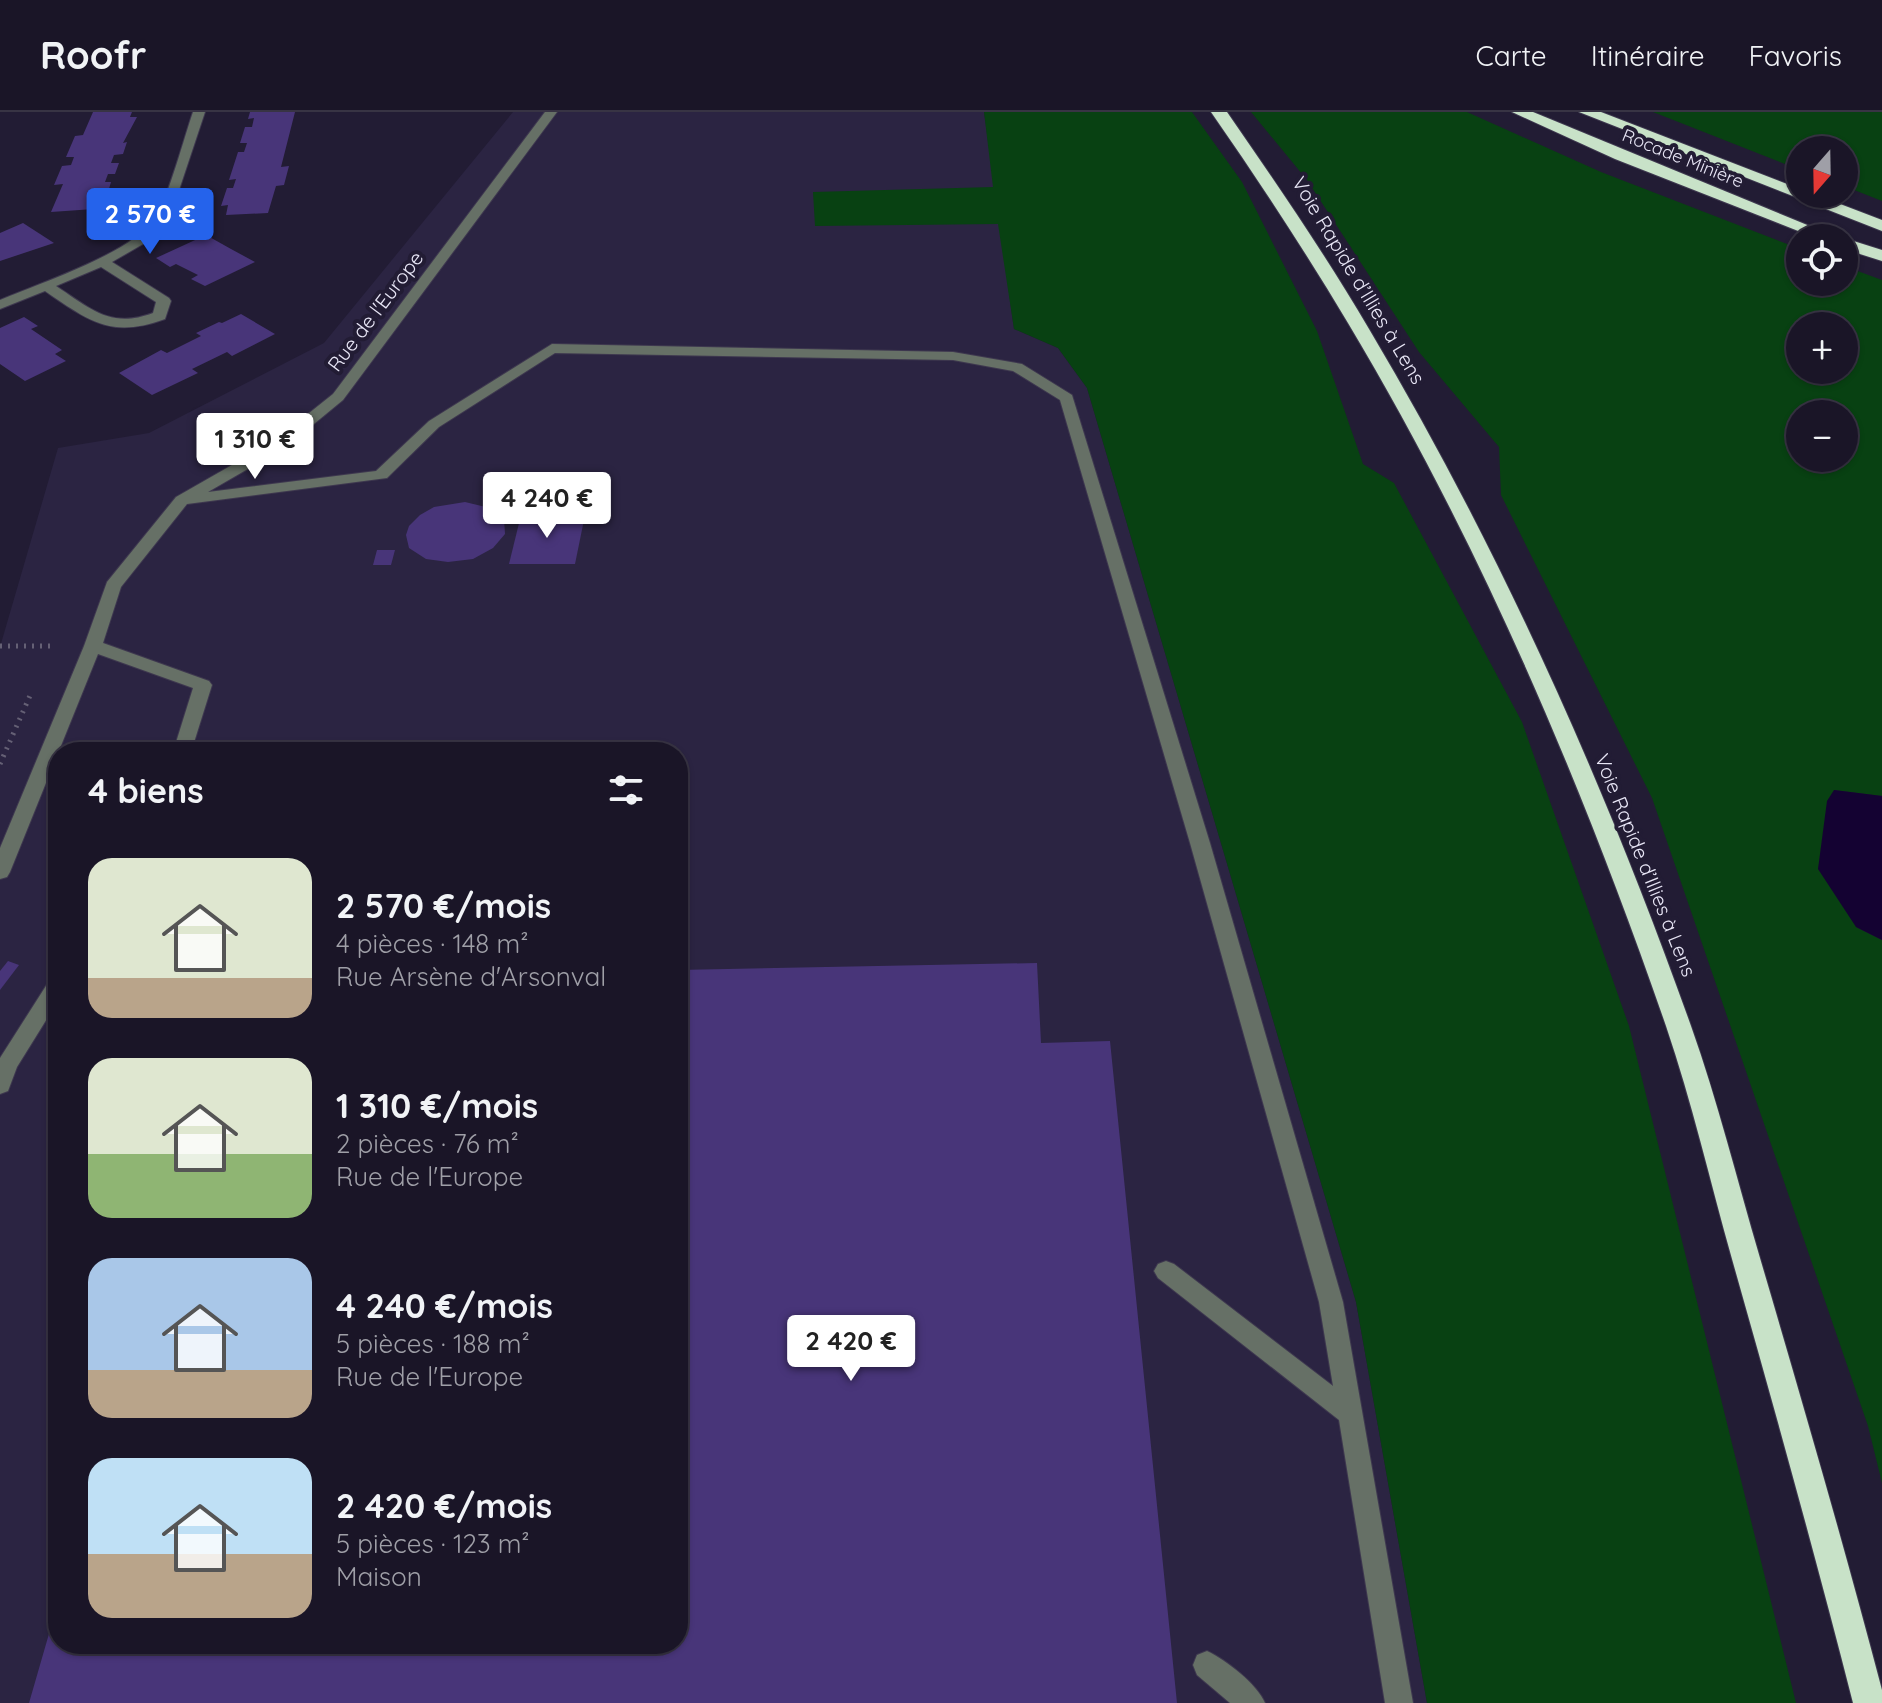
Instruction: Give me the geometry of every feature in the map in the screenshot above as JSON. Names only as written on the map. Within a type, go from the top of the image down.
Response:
[{"type":"highway","name":"Voie Rapide d’Illies à Lens","points":[[1219,112],[1359,327],[1460,509],[1513,619],[1618,862],[1679,1029],[1792,1417],[1869,1703]]},
{"type":"highway","name":"Rocade Minière","points":[[1520,112],[1621,156],[1795,224]]},
{"type":"highway","name":"Rocade Minière","points":[[1587,112],[1882,226]]},
{"type":"highway","points":[[1858,248],[1882,256]]},
{"type":"street","points":[[0,305],[102,262],[145,237],[163,217],[199,112]]},
{"type":"street","name":"Rue de l'Europe","points":[[53,742],[93,646],[113,586],[182,500],[280,444],[338,397],[551,112]]},
{"type":"street","points":[[46,286],[111,325],[139,326],[160,316],[164,301],[102,262]]},
{"type":"street","points":[[182,500],[381,475],[434,424],[552,348],[953,356],[1017,367],[1067,398],[1200,843],[1331,1302],[1399,1703]]},
{"type":"street","points":[[93,646],[203,685],[185,742]]},
{"type":"street","name":"Rue de l'Europe","points":[[0,872],[48,755]]},
{"type":"street","points":[[0,1085],[7,1065],[48,1000]]},
{"type":"street","points":[[1166,1271],[1351,1415]]},
{"type":"street","points":[[1207,1665],[1251,1703]]},
{"type":"path","points":[[45,659],[56,633]]},
{"type":"path","points":[[0,646],[51,646]]},
{"type":"path","points":[[0,764],[34,685]]},
{"type":"shaded area","points":[[513,112],[984,112],[1014,329],[1058,348],[1087,388],[1356,1302],[1427,1703],[0,1703],[0,647],[58,448],[149,433],[324,343]]},
{"type":"shaded area","points":[[1834,790],[1882,796],[1882,940],[1856,927],[1818,869],[1827,801]]},
{"type":"green space","points":[[984,112],[1192,112],[1242,182],[1317,331],[1363,464],[1394,483],[1522,722],[1629,1026],[1796,1703],[1427,1703],[1356,1302],[1087,388],[1058,348],[1014,329],[998,224],[815,226],[813,192],[993,187]]},
{"type":"green space","points":[[1251,112],[1467,112],[1601,172],[1786,244],[1786,296],[1858,296],[1858,271],[1882,280],[1882,796],[1834,790],[1856,927],[1882,940],[1882,1483],[1868,1426],[1652,798],[1501,495],[1499,447],[1419,352],[1307,180]]},
{"type":"green space","points":[[1653,112],[1882,112],[1882,201],[1858,192],[1858,136],[1786,136],[1786,164]]},
{"type":"building","points":[[93,112],[132,112],[130,117],[137,117],[123,143],[127,142],[123,154],[114,155],[111,163],[119,163],[115,174],[108,174],[105,182],[111,182],[106,199],[98,200],[94,209],[51,212],[63,184],[54,185],[62,166],[71,165],[74,157],[66,157],[75,136],[83,135]]},
{"type":"building","points":[[250,112],[295,112],[281,167],[289,166],[284,185],[276,186],[268,213],[226,215],[228,205],[221,206],[227,188],[233,188],[236,179],[229,180],[238,152],[244,152],[247,143],[240,143],[245,127],[252,127],[254,118],[248,119]]},
{"type":"building","points":[[23,223],[54,243],[0,261],[0,233]]},
{"type":"building","points":[[206,235],[255,262],[205,286],[191,279],[198,275],[176,264],[170,267],[156,258]]},
{"type":"building","points":[[241,314],[275,334],[232,356],[227,352],[192,369],[198,373],[152,395],[119,373],[161,350],[167,353],[201,336],[196,333]]},
{"type":"building","points":[[24,317],[38,326],[31,329],[62,350],[55,354],[66,361],[25,381],[0,364],[0,328]]},
{"type":"building","points":[[465,502],[494,509],[504,519],[505,534],[493,548],[473,559],[448,562],[426,559],[409,548],[406,535],[409,526],[420,515],[434,507]]},
{"type":"building","points":[[521,515],[585,515],[575,564],[509,564]]},
{"type":"building","points":[[377,550],[395,550],[391,565],[373,565]]},
{"type":"building","points":[[8,961],[19,965],[0,990],[0,971]]},
{"type":"building","points":[[1037,963],[1041,1043],[1110,1041],[1177,1703],[29,1703],[48,1637],[48,1654],[688,1654],[688,970]]}]
